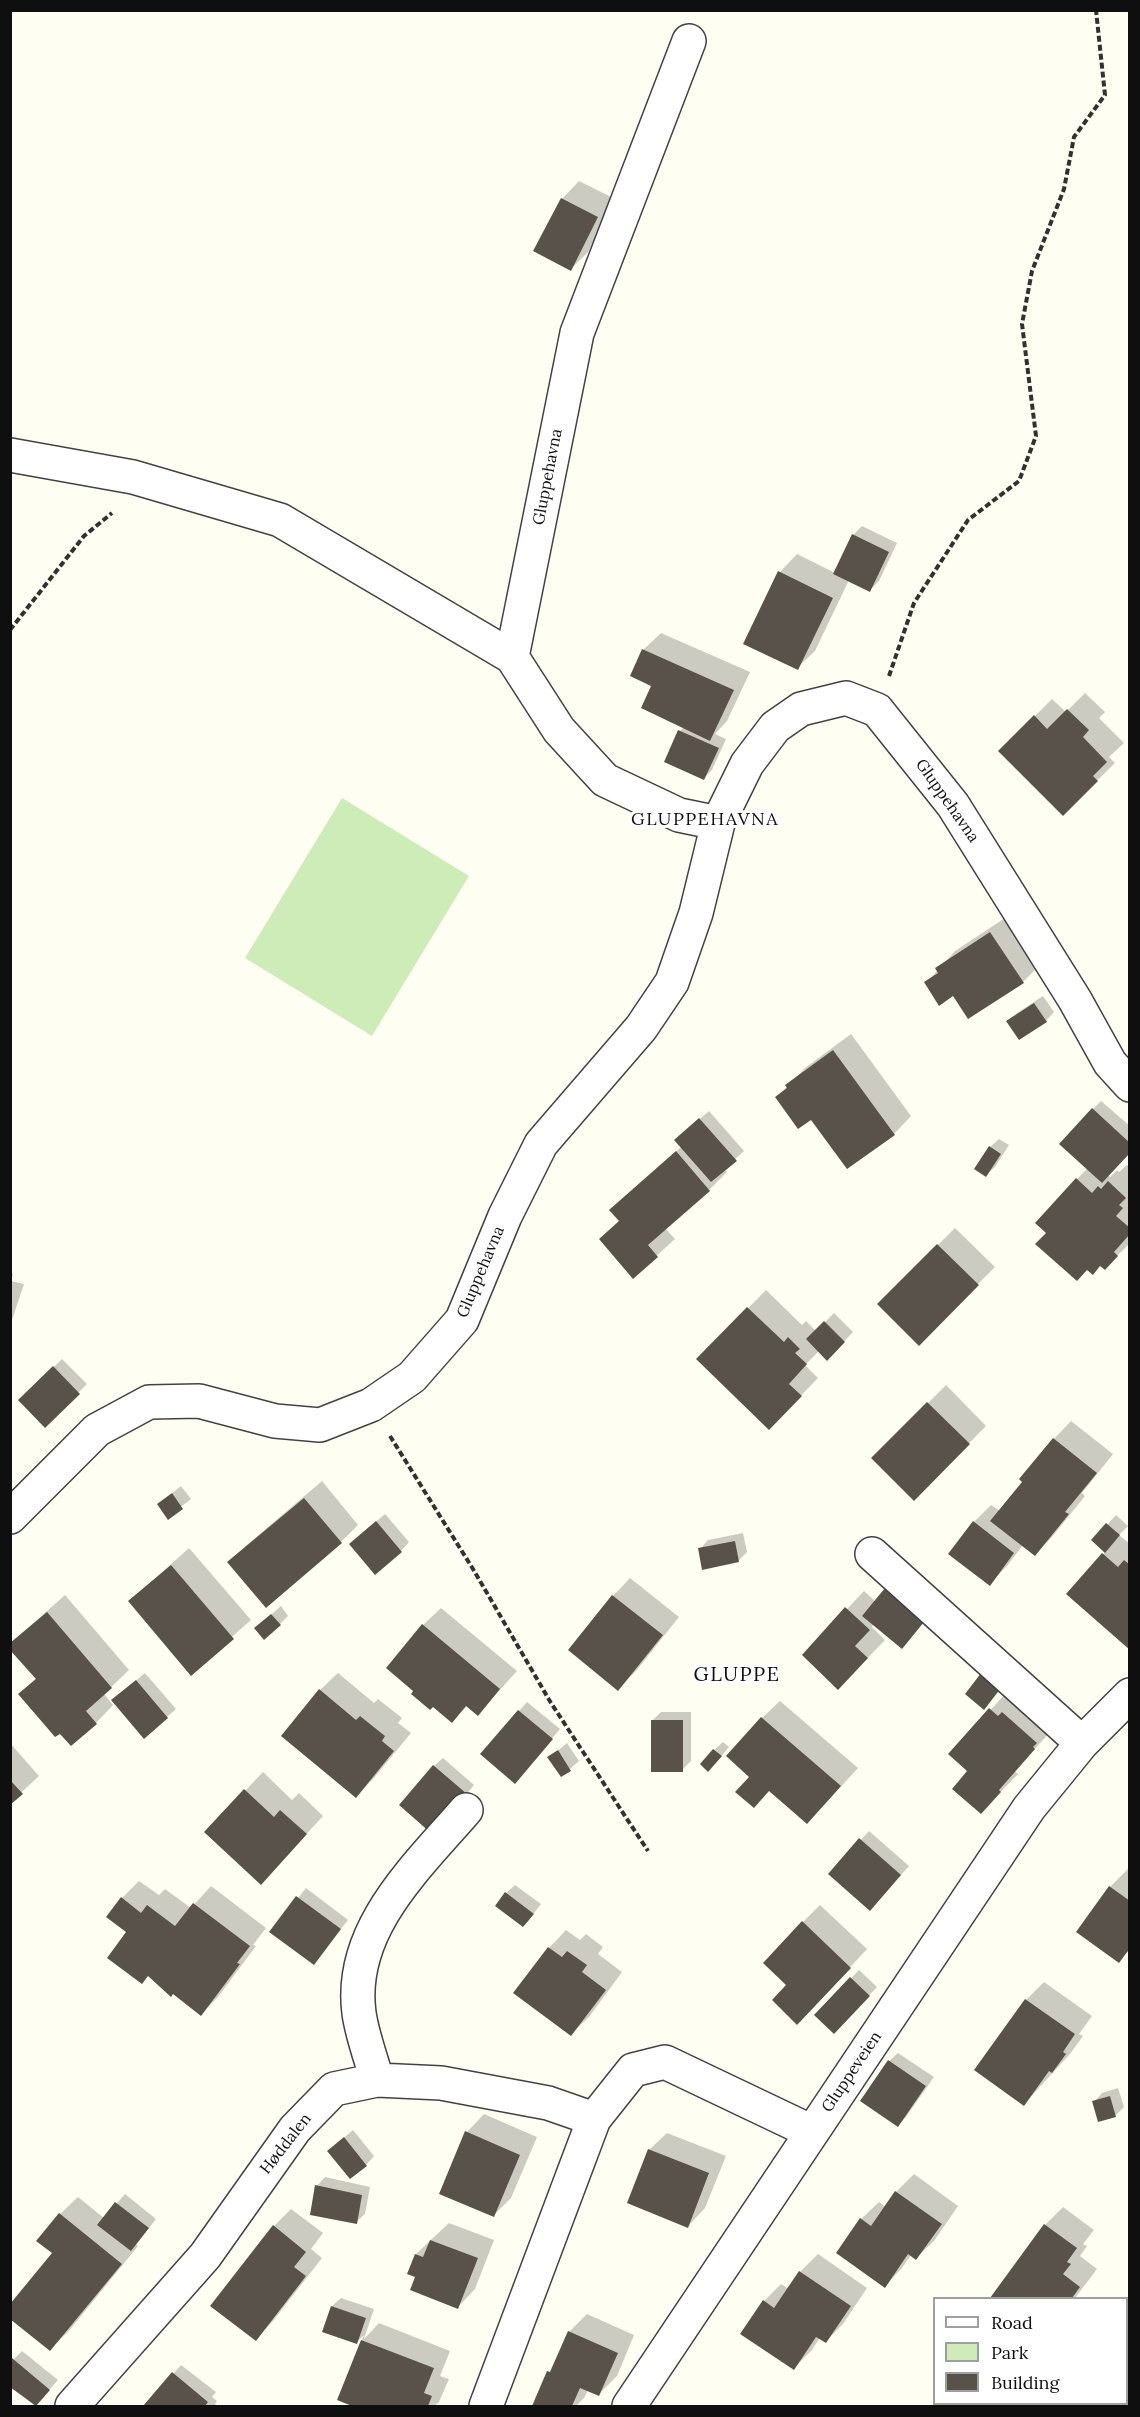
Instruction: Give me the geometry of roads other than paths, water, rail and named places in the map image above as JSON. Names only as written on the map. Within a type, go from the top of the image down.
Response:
[{"type":"street","name":"Gluppehavna","points":[[512,657],[577,333],[689,41]]},
{"type":"street","points":[[10,455],[133,477],[280,520],[512,657],[559,730],[605,780],[679,815],[718,824]]},
{"type":"street","name":"Gluppehavna","points":[[10,1517],[97,1430],[149,1402],[199,1401],[275,1421],[320,1425],[371,1405],[412,1377],[462,1320],[505,1216],[541,1144],[641,1028],[672,982],[696,913],[718,824],[747,764],[775,727],[801,709],[846,698],[877,710],[953,805],[1075,1000],[1110,1063],[1130,1085]]},
{"type":"street","points":[[872,1554],[1082,1743]]},
{"type":"street","name":"Gluppeveien","points":[[629,2406],[1029,1808],[1082,1743],[1130,1695]]},
{"type":"street","points":[[377,2080],[359,2014],[359,1980],[366,1947],[398,1889],[466,1810]]},
{"type":"street","points":[[486,2406],[594,2119],[633,2070],[665,2062],[812,2132]]},
{"type":"street","name":"Høddalen","points":[[72,2406],[205,2256],[294,2128],[334,2089],[377,2080],[441,2083],[548,2103],[594,2119]]},
{"type":"district","name":"GLUPPEHAVNA","points":[[705,820]]},
{"type":"district","name":"GLUPPE","points":[[737,1675]]}]
